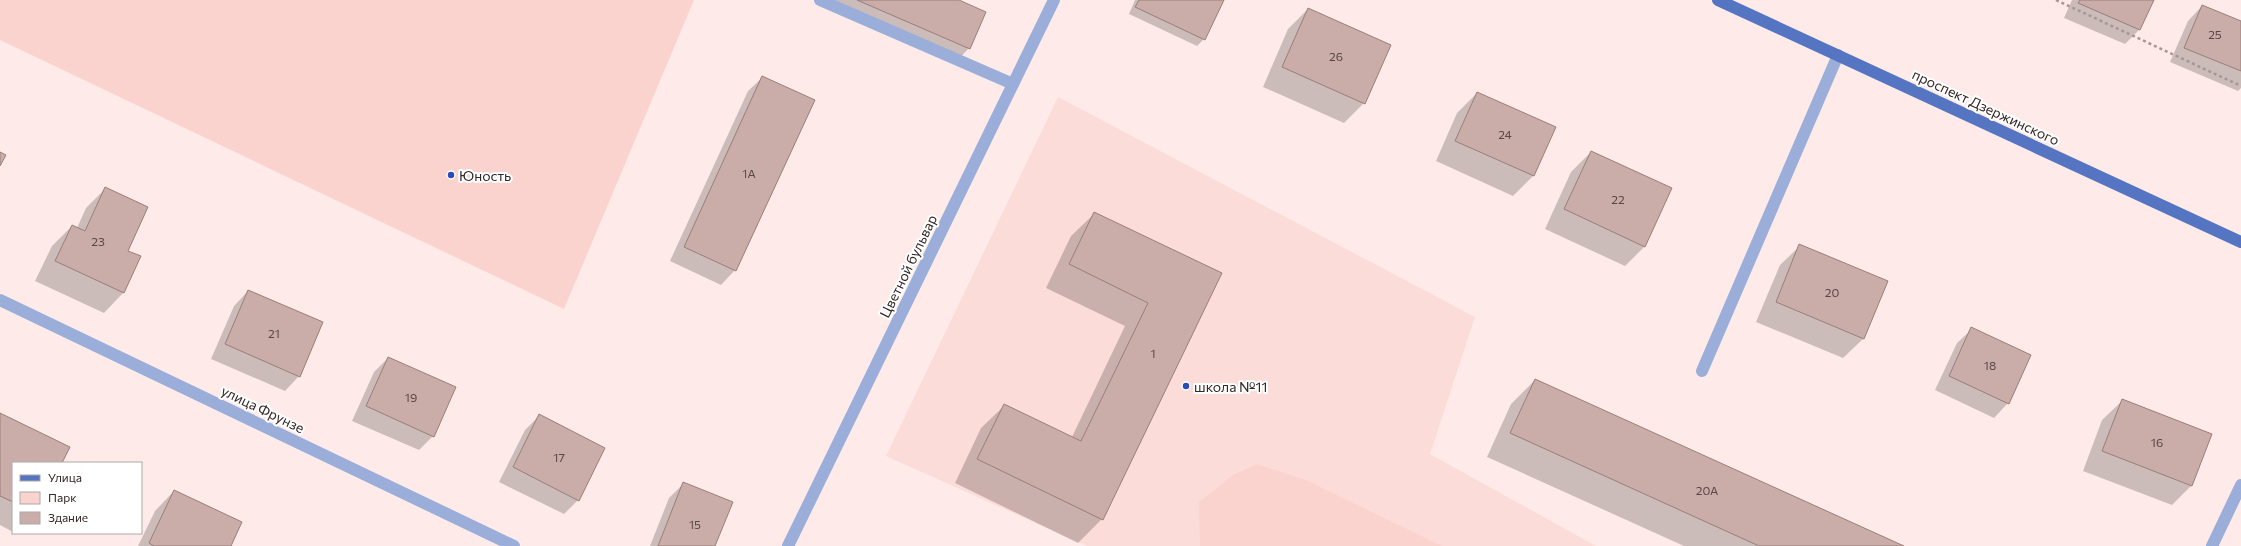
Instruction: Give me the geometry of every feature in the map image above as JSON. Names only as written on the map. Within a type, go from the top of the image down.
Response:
[{"type":"main road","name":"проспект Дзержинского","points":[[1718,0],[2241,242]]},
{"type":"street","points":[[820,0],[1013,84]]},
{"type":"street","name":"Цветной бульвар","points":[[788,546],[1054,0]]},
{"type":"street","points":[[1702,371],[1838,55]]},
{"type":"street","name":"улица Фрунзе","points":[[0,300],[514,546]]},
{"type":"street","points":[[2212,546],[2241,485]]},
{"type":"path","points":[[2056,0],[2241,86]]},
{"type":"shaded area","name":"школа №11","points":[[1058,97],[1475,317],[1430,454],[1596,546],[1087,546],[886,456]]},
{"type":"green space","name":"Юность","points":[[0,0],[694,0],[564,309],[0,40]]},
{"type":"green space","points":[[1257,464],[1306,480],[1442,546],[1200,546],[1199,502],[1233,475]]},
{"type":"building","points":[[857,0],[959,0],[986,12],[970,49]]},
{"type":"building","points":[[1139,0],[1224,0],[1205,40],[1135,7]]},
{"type":"building","points":[[2080,0],[2154,0],[2140,30],[2078,3]]},
{"type":"building","points":[[2202,5],[2241,21],[2241,71],[2184,48]]},
{"type":"building","points":[[1308,8],[1391,45],[1365,104],[1282,67]]},
{"type":"building","points":[[762,76],[815,100],[736,271],[684,247]]},
{"type":"building","points":[[1477,92],[1556,127],[1534,176],[1455,141]]},
{"type":"building","points":[[1591,151],[1672,188],[1645,247],[1564,209]]},
{"type":"building","points":[[0,152],[6,155],[0,166]]},
{"type":"building","points":[[105,187],[148,207],[128,251],[141,256],[124,293],[55,261],[72,225],[85,231]]},
{"type":"building","points":[[1094,212],[1222,273],[1103,520],[977,459],[1004,404],[1081,441],[1148,303],[1069,264]]},
{"type":"building","points":[[1799,244],[1888,281],[1864,339],[1776,302]]},
{"type":"building","points":[[248,290],[323,322],[300,377],[225,344]]},
{"type":"building","points":[[1971,327],[2031,355],[2009,404],[1949,376]]},
{"type":"building","points":[[388,357],[456,387],[434,437],[366,406]]},
{"type":"building","points":[[1535,379],[1904,546],[1759,546],[1510,433]]},
{"type":"building","points":[[2122,399],[2212,434],[2192,486],[2102,451]]},
{"type":"building","points":[[0,413],[70,447],[62,462],[12,462],[12,502],[0,496]]},
{"type":"building","points":[[539,414],[605,448],[579,501],[513,467]]},
{"type":"building","points":[[683,482],[733,502],[715,546],[658,546]]},
{"type":"building","points":[[174,490],[242,522],[231,546],[154,546],[149,543]]},
{"type":"place","name":"Юность","points":[[451,175]]},
{"type":"place","name":"школа №11","points":[[1186,386]]}]
